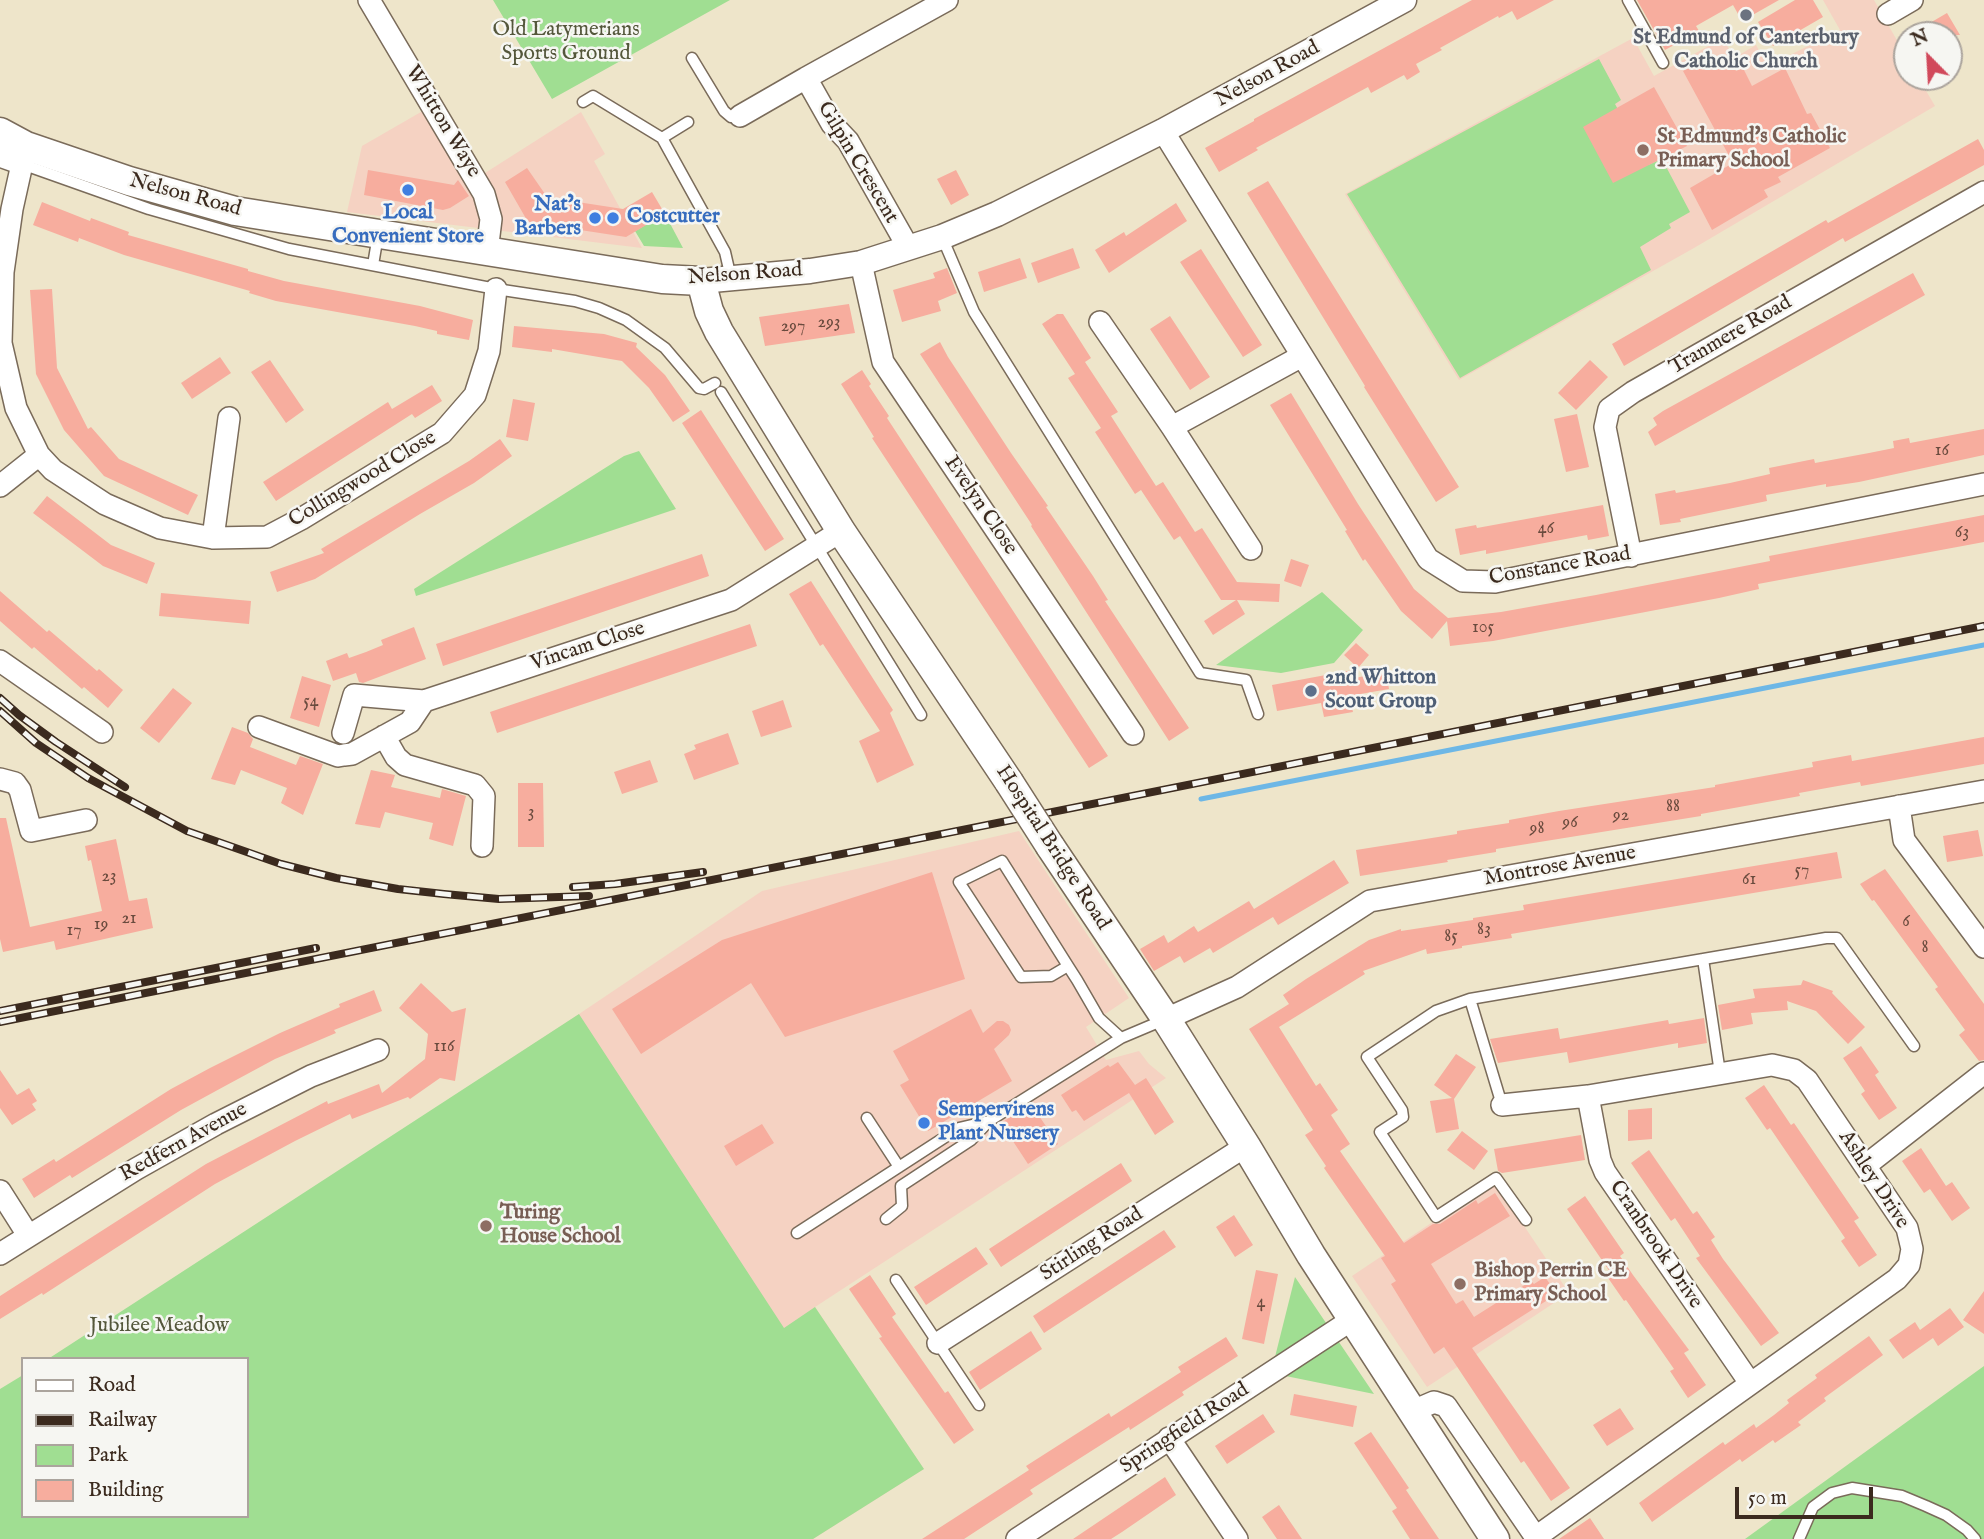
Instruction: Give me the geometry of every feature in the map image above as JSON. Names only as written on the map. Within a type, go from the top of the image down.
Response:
[{"type":"main road","name":"Nelson Road","points":[[0,132],[24,155],[235,211],[662,279],[701,281]]},
{"type":"main road","name":"Hospital Bridge Road","points":[[701,281],[709,311],[719,332],[841,531],[1166,1019],[1311,1255],[1495,1539]]},
{"type":"street","name":"Whitton Waye","points":[[369,0],[484,194],[491,219],[486,252]]},
{"type":"street","name":"Gilpin Crescent","points":[[740,116],[947,0]]},
{"type":"street","name":"Nelson Road","points":[[701,281],[810,271],[860,263],[942,237],[997,215],[1163,131],[1404,0]]},
{"type":"street","points":[[1888,15],[1912,0]]},
{"type":"street","name":"Gilpin Crescent","points":[[806,78],[832,124],[848,141],[908,247]]},
{"type":"street","name":"Constance Road","points":[[1163,131],[1428,559],[1463,581],[1495,582],[1984,484]]},
{"type":"street","points":[[0,156],[24,155]]},
{"type":"street","name":"Collingwood Close","points":[[24,155],[12,209],[4,272],[1,343],[16,408],[39,455],[53,470],[105,504],[160,528],[213,538],[267,537],[442,433],[475,395],[489,351],[496,289]]},
{"type":"street","name":"Tranmere Road","points":[[1631,556],[1605,427],[1609,409],[1633,392],[1984,192]]},
{"type":"street","name":"Evelyn Close","points":[[860,263],[883,362],[1133,734]]},
{"type":"street","points":[[1100,322],[1251,549]]},
{"type":"street","points":[[1172,427],[1302,356]]},
{"type":"street","points":[[213,538],[229,418]]},
{"type":"street","points":[[0,486],[39,455]]},
{"type":"street","name":"Vincam Close","points":[[343,733],[354,695],[424,701],[731,600],[841,531]]},
{"type":"street","points":[[0,661],[102,732]]},
{"type":"street","points":[[259,727],[338,756],[352,754],[410,722],[424,701]]},
{"type":"street","points":[[384,736],[396,757],[405,765],[475,785],[484,796],[482,846]]},
{"type":"street","points":[[0,779],[15,783],[20,790],[31,831],[86,820]]},
{"type":"street","name":"Montrose Avenue","points":[[1166,1019],[1237,987],[1370,901],[1984,791]]},
{"type":"street","points":[[1899,807],[1904,840],[1984,947]]},
{"type":"street","name":"Redfern Avenue","points":[[0,1254],[136,1168],[216,1124],[312,1076],[378,1050]]},
{"type":"street","name":"Ashley Drive","points":[[1502,1105],[1588,1096],[1772,1065],[1794,1070],[1807,1080],[1907,1228],[1912,1249],[1909,1265],[1897,1279],[1537,1538]]},
{"type":"street","points":[[1866,1166],[1984,1073]]},
{"type":"street","name":"Cranbrook Drive","points":[[1588,1096],[1600,1160],[1605,1172],[1750,1384]]},
{"type":"street","name":"Stirling Road","points":[[938,1343],[1246,1146]]},
{"type":"street","points":[[0,1191],[28,1235]]},
{"type":"street","name":"Springfield Road","points":[[1017,1539],[1353,1320]]},
{"type":"street","points":[[1413,1411],[1434,1402],[1446,1406],[1537,1538]]},
{"type":"street","points":[[1169,1438],[1237,1539]]},
{"type":"lane","points":[[1628,0],[1663,63]]},
{"type":"lane","points":[[692,58],[724,111],[731,117],[740,116]]},
{"type":"lane","points":[[583,102],[593,96],[662,138],[725,252],[731,278]]},
{"type":"lane","points":[[662,138],[688,122]]},
{"type":"lane","points":[[24,155],[149,209],[289,249],[496,289],[575,301],[626,320],[665,348],[699,388],[718,387],[921,715]]},
{"type":"lane","points":[[373,265],[378,235]]},
{"type":"lane","points":[[942,237],[974,312],[1200,673],[1246,680],[1258,714]]},
{"type":"lane","points":[[1068,966],[1051,976],[1021,977],[960,882],[1002,861],[1068,966],[1099,1018],[1121,1038]]},
{"type":"lane","points":[[1526,1220],[1496,1178],[1436,1217],[1380,1132],[1403,1117],[1402,1110],[1367,1057],[1436,1011],[1471,999],[1826,938],[1837,938],[1914,1046]]},
{"type":"lane","points":[[1703,960],[1720,1073]]},
{"type":"lane","points":[[1471,999],[1502,1105]]},
{"type":"lane","points":[[886,1219],[902,1206],[901,1186],[971,1140],[989,1121],[1121,1038],[1166,1019]]},
{"type":"lane","points":[[867,1118],[900,1167]]},
{"type":"lane","points":[[797,1233],[959,1128],[989,1121]]},
{"type":"lane","points":[[896,1280],[979,1405]]},
{"type":"lane","points":[[1799,1539],[1813,1507],[1832,1493],[1853,1488],[1889,1493],[1926,1506],[1946,1515],[1975,1539]]},
{"type":"shaded area","name":"St Edmund's Catholic Primary School","points":[[1823,0],[1874,0],[1893,33],[1893,91],[1926,91],[1935,106],[1694,248],[1459,380],[1345,194],[1633,38],[1654,76],[1723,38],[1734,58],[1756,45],[1768,66],[1840,30]]},
{"type":"shaded area","points":[[440,101],[485,173],[581,112],[605,154],[594,161],[642,248],[347,212],[362,146]]},
{"type":"shaded area","name":"Turing House School","points":[[1019,831],[1129,998],[1086,1027],[1106,1060],[1139,1051],[1149,1064],[1166,1078],[815,1307],[924,1469],[813,1539],[248,1359],[168,1283],[579,1014],[762,891]]},
{"type":"shaded area","name":"Bishop Perrin CE Primary School","points":[[1494,1181],[1569,1293],[1427,1387],[1352,1276]]},
{"type":"green space","name":"Old Latymerians Sports Ground","points":[[493,0],[730,0],[552,99]]},
{"type":"green space","points":[[1599,59],[1621,100],[1615,104],[1648,165],[1662,159],[1690,212],[1669,224],[1671,228],[1640,247],[1651,270],[1460,378],[1347,194]]},
{"type":"green space","points":[[665,214],[683,248],[644,246],[635,231]]},
{"type":"green space","points":[[639,451],[676,509],[416,596],[414,589],[624,456]]},
{"type":"green space","points":[[1322,592],[1363,630],[1334,663],[1281,673],[1216,665]]},
{"type":"green space","name":"Turing House School","points":[[579,1014],[784,1328],[815,1307],[924,1469],[813,1539],[0,1539],[0,1389],[21,1376],[21,1518],[248,1518],[248,1357],[51,1357]]},
{"type":"green space","points":[[1295,1277],[1374,1394],[1271,1373]]},
{"type":"green space","points":[[1984,1366],[1984,1539],[1745,1539]]},
{"type":"building","points":[[1472,0],[1554,0],[1517,20],[1512,11],[1499,18],[1498,16],[1416,64],[1420,72],[1407,80],[1404,75],[1371,93],[1368,87],[1256,148],[1258,150],[1219,172],[1205,148]]},
{"type":"building","points":[[1637,0],[1779,0],[1742,21],[1733,5],[1696,26],[1699,31],[1665,50]]},
{"type":"building","points":[[1795,0],[1813,0],[1823,17],[1773,46],[1758,22]]},
{"type":"building","points":[[1947,13],[1952,21],[1933,21]]},
{"type":"building","points":[[1727,54],[1736,71],[1743,68],[1752,86],[1785,68],[1807,114],[1811,113],[1830,148],[1778,177],[1781,182],[1764,190],[1768,197],[1712,230],[1690,188],[1733,163],[1683,71],[1701,61],[1704,66]]},
{"type":"building","points":[[1654,87],[1687,146],[1613,183],[1583,127]]},
{"type":"building","points":[[1978,139],[1984,150],[1984,165],[1845,242],[1843,238],[1624,366],[1612,344],[1826,220],[1828,223]]},
{"type":"building","points":[[527,168],[545,197],[623,209],[652,192],[665,214],[626,237],[528,222],[505,182]]},
{"type":"building","points":[[368,170],[454,185],[458,180],[469,196],[443,210],[364,195]]},
{"type":"building","points":[[956,170],[969,195],[951,205],[937,179]]},
{"type":"building","points":[[1268,181],[1459,487],[1436,502],[1247,193]]},
{"type":"building","points":[[42,202],[90,221],[91,218],[129,232],[128,235],[284,281],[420,306],[473,320],[469,340],[437,334],[437,331],[415,326],[276,301],[124,255],[79,238],[78,242],[33,225]]},
{"type":"building","points":[[1176,203],[1187,221],[1109,273],[1095,250],[1124,232],[1126,236]]},
{"type":"building","points":[[1073,248],[1080,268],[1038,283],[1031,263]]},
{"type":"building","points":[[1201,249],[1262,345],[1243,357],[1180,262]]},
{"type":"building","points":[[1020,258],[1027,278],[984,292],[978,272]]},
{"type":"building","points":[[947,268],[957,293],[938,301],[941,311],[902,322],[893,290],[935,278],[933,273]]},
{"type":"building","points":[[1913,273],[1925,295],[1655,446],[1648,432],[1657,425],[1653,418],[1663,411]]},
{"type":"building","points":[[52,289],[57,368],[88,429],[91,427],[119,459],[198,495],[188,515],[104,476],[64,430],[36,374],[30,290]]},
{"type":"building","points":[[849,304],[855,333],[765,346],[759,317]]},
{"type":"building","points":[[1057,314],[1063,314],[1091,358],[1085,362],[1118,412],[1111,416],[1156,486],[1163,482],[1195,532],[1202,528],[1237,582],[1280,584],[1279,602],[1237,600],[1245,614],[1213,635],[1204,621],[1236,600],[1221,600],[1180,536],[1174,540],[1141,490],[1135,494],[1095,432],[1101,428],[1068,378],[1075,374],[1042,324]]},
{"type":"building","points":[[1170,316],[1210,377],[1190,390],[1150,329]]},
{"type":"building","points":[[514,326],[604,334],[637,343],[636,347],[665,375],[690,411],[673,422],[649,388],[622,361],[552,349],[552,352],[512,347]]},
{"type":"building","points":[[940,342],[1189,728],[1169,741],[920,354]]},
{"type":"building","points":[[220,357],[231,373],[192,399],[181,383]]},
{"type":"building","points":[[270,360],[304,410],[286,423],[251,372]]},
{"type":"building","points":[[1590,360],[1608,377],[1576,410],[1558,393]]},
{"type":"building","points":[[862,370],[889,416],[887,418],[1108,756],[1089,768],[872,438],[874,437],[841,384]]},
{"type":"building","points":[[432,385],[442,401],[415,418],[412,414],[276,501],[263,482],[388,402],[392,409]]},
{"type":"building","points":[[1291,393],[1358,504],[1414,589],[1448,618],[1501,612],[1596,595],[1770,561],[1769,556],[1984,515],[1984,542],[1758,584],[1759,589],[1719,598],[1493,641],[1450,646],[1447,621],[1432,639],[1401,611],[1365,559],[1363,561],[1345,531],[1347,530],[1270,405]]},
{"type":"building","points":[[513,399],[535,403],[528,441],[506,437]]},
{"type":"building","points":[[701,410],[784,539],[765,551],[682,423]]},
{"type":"building","points":[[1577,414],[1589,467],[1566,472],[1554,419]]},
{"type":"building","points":[[1984,429],[1984,455],[1859,482],[1826,487],[1826,484],[1766,495],[1767,501],[1660,525],[1655,494],[1730,483],[1770,474],[1769,468],[1814,459],[1815,463],[1894,448],[1893,441],[1909,438],[1910,443]]},
{"type":"building","points":[[500,439],[512,456],[474,483],[315,579],[277,592],[270,572],[324,553],[321,549],[469,461]]},
{"type":"building","points":[[47,496],[111,545],[155,563],[147,584],[103,566],[33,513]]},
{"type":"building","points":[[1603,505],[1609,536],[1588,540],[1587,535],[1486,554],[1486,550],[1460,555],[1455,529],[1476,525],[1477,528]]},
{"type":"building","points":[[702,554],[709,576],[443,666],[436,644]]},
{"type":"building","points":[[1291,559],[1309,565],[1301,587],[1284,581]]},
{"type":"building","points":[[811,581],[893,710],[890,713],[914,765],[877,783],[859,741],[880,731],[823,644],[820,646],[789,594]]},
{"type":"building","points":[[0,591],[47,632],[49,630],[123,690],[108,708],[0,621]]},
{"type":"building","points":[[161,593],[251,601],[249,624],[159,616]]},
{"type":"building","points":[[750,624],[757,646],[497,733],[490,712]]},
{"type":"building","points":[[414,627],[426,659],[363,683],[359,682],[356,673],[333,681],[326,661],[347,653],[349,658],[366,652],[383,645],[381,640]]},
{"type":"building","points":[[1356,643],[1369,655],[1358,668],[1344,655]]},
{"type":"building","name":"2nd Whitton Scout Group","points":[[1358,669],[1349,679],[1386,672],[1389,689],[1349,696],[1353,712],[1324,717],[1321,703],[1277,711],[1272,685]]},
{"type":"building","points":[[302,676],[331,685],[319,727],[290,718]]},
{"type":"building","points":[[173,688],[192,703],[159,743],[140,728]]},
{"type":"building","points":[[783,700],[792,727],[761,737],[752,711]]},
{"type":"building","points":[[232,727],[248,733],[253,739],[250,747],[296,765],[300,756],[323,764],[303,815],[281,803],[287,788],[241,770],[235,785],[211,779]]},
{"type":"building","points":[[728,733],[739,764],[694,780],[684,754],[696,749],[694,745]]},
{"type":"building","points":[[1984,737],[1984,764],[1861,786],[1860,782],[1701,816],[1496,849],[1496,852],[1447,860],[1448,862],[1360,876],[1356,850],[1457,834],[1457,831],[1509,823],[1509,820],[1559,811],[1715,787],[1813,767],[1812,762],[1851,755],[1852,761]]},
{"type":"building","points":[[650,760],[658,782],[622,794],[614,772]]},
{"type":"building","points":[[371,770],[395,775],[391,787],[440,798],[442,789],[466,796],[453,846],[429,839],[433,823],[385,812],[380,828],[355,824]]},
{"type":"building","points":[[518,783],[543,783],[544,847],[518,847]]},
{"type":"building","points":[[0,818],[6,818],[30,927],[102,911],[91,860],[88,861],[85,846],[116,839],[129,901],[147,898],[153,928],[56,950],[54,941],[3,952],[0,939]]},
{"type":"building","points":[[1978,830],[1983,856],[1947,862],[1943,836]]},
{"type":"building","points":[[1837,852],[1842,878],[1511,934],[1512,938],[1427,954],[1426,949],[1363,971],[1365,974],[1279,1027],[1316,1086],[1320,1083],[1338,1110],[1331,1115],[1350,1144],[1340,1151],[1404,1243],[1433,1224],[1440,1224],[1476,1200],[1478,1204],[1495,1193],[1510,1216],[1431,1264],[1456,1304],[1463,1300],[1474,1317],[1531,1281],[1534,1284],[1545,1277],[1557,1294],[1472,1348],[1570,1488],[1551,1501],[1524,1461],[1521,1463],[1444,1347],[1434,1354],[1391,1284],[1396,1281],[1381,1258],[1385,1256],[1324,1168],[1326,1166],[1305,1135],[1313,1130],[1249,1029],[1289,1004],[1283,995],[1306,979],[1369,940],[1401,929],[1473,920],[1524,910],[1523,905]]},
{"type":"building","points":[[1334,860],[1349,883],[1278,925],[1273,917],[1213,953],[1210,948],[1184,963],[1180,956],[1154,971],[1140,949],[1164,935],[1168,943],[1194,926],[1198,932],[1249,901],[1254,909]]},
{"type":"building","points":[[1885,869],[1984,1004],[1984,1060],[1979,1061],[1959,1035],[1965,1030],[1935,989],[1938,987],[1860,884]]},
{"type":"building","points":[[932,872],[965,979],[785,1037],[751,983],[641,1054],[612,1009],[722,940]]},
{"type":"building","points":[[1803,980],[1833,991],[1865,1027],[1848,1044],[1816,1011],[1787,1001],[1788,1010],[1751,1013],[1753,1024],[1722,1030],[1718,1005],[1755,998],[1753,989],[1801,985]]},
{"type":"building","points":[[421,983],[452,1012],[466,1008],[455,1081],[440,1078],[410,1099],[408,1097],[352,1119],[350,1114],[295,1141],[215,1184],[43,1295],[42,1293],[0,1319],[0,1296],[206,1164],[327,1101],[328,1104],[379,1084],[382,1093],[425,1059],[428,1034],[399,1008]]},
{"type":"building","points":[[374,990],[382,1011],[334,1030],[336,1033],[275,1059],[181,1110],[72,1178],[70,1175],[34,1198],[22,1179],[54,1159],[56,1162],[171,1089],[210,1068],[340,1007],[339,1004]]},
{"type":"building","points":[[971,1009],[983,1033],[997,1021],[1009,1025],[1009,1035],[994,1049],[1012,1081],[928,1131],[900,1085],[909,1080],[893,1051]]},
{"type":"building","points":[[1704,1018],[1707,1043],[1678,1048],[1678,1043],[1569,1063],[1567,1052],[1498,1063],[1490,1039],[1558,1028],[1560,1039],[1668,1020],[1669,1024]]},
{"type":"building","points":[[1861,1046],[1879,1072],[1875,1075],[1897,1108],[1879,1120],[1861,1094],[1865,1091],[1843,1058]]},
{"type":"building","points":[[1456,1054],[1476,1067],[1454,1099],[1459,1129],[1436,1133],[1430,1101],[1452,1098],[1434,1085]]},
{"type":"building","points":[[1118,1062],[1135,1085],[1146,1078],[1174,1122],[1155,1135],[1129,1093],[1084,1121],[1076,1110],[1072,1112],[1061,1095],[1108,1065],[1110,1067]]},
{"type":"building","points":[[0,1070],[17,1095],[29,1088],[37,1101],[32,1104],[36,1110],[12,1125],[0,1108]]},
{"type":"building","points":[[1764,1085],[1791,1125],[1794,1123],[1859,1218],[1854,1221],[1877,1255],[1859,1267],[1841,1241],[1845,1238],[1770,1128],[1767,1130],[1745,1098]]},
{"type":"building","points":[[1031,1104],[1058,1144],[1028,1164],[1001,1123]]},
{"type":"building","points":[[1652,1108],[1652,1139],[1628,1141],[1628,1110]]},
{"type":"building","points":[[762,1124],[774,1143],[736,1166],[724,1146]]},
{"type":"building","points":[[1462,1131],[1488,1151],[1474,1170],[1447,1150]]},
{"type":"building","points":[[1581,1135],[1585,1160],[1502,1173],[1498,1171],[1494,1149]]},
{"type":"building","points":[[1921,1148],[1946,1186],[1952,1182],[1970,1208],[1952,1221],[1930,1189],[1924,1193],[1902,1161]]},
{"type":"building","points":[[1649,1150],[1693,1214],[1697,1211],[1715,1237],[1711,1240],[1723,1259],[1779,1333],[1761,1346],[1696,1258],[1700,1256],[1675,1218],[1671,1221],[1631,1163]]},
{"type":"building","points":[[1121,1163],[1132,1181],[1001,1267],[989,1249]]},
{"type":"building","points":[[1585,1196],[1624,1253],[1620,1256],[1689,1350],[1684,1353],[1706,1385],[1688,1398],[1670,1371],[1674,1369],[1606,1275],[1610,1272],[1567,1209]]},
{"type":"building","points":[[1234,1215],[1253,1245],[1235,1257],[1216,1227]]},
{"type":"building","points":[[1164,1230],[1176,1247],[1044,1333],[1033,1316]]},
{"type":"building","points":[[976,1247],[988,1264],[926,1305],[914,1287]]},
{"type":"building","points":[[1256,1270],[1278,1274],[1264,1344],[1242,1339]]},
{"type":"building","points":[[870,1275],[896,1314],[892,1317],[974,1430],[954,1444],[879,1338],[882,1337],[849,1289]]},
{"type":"building","points":[[1984,1291],[1984,1334],[1963,1320]]},
{"type":"building","points":[[1950,1308],[1964,1327],[1938,1346],[1933,1338],[1903,1359],[1889,1340],[1915,1322],[1920,1330]]},
{"type":"building","points":[[1031,1331],[1042,1349],[980,1390],[969,1372]]},
{"type":"building","points":[[1869,1336],[1883,1355],[1824,1398],[1826,1401],[1798,1422],[1801,1425],[1775,1443],[1773,1440],[1742,1462],[1740,1459],[1652,1522],[1639,1503],[1723,1442],[1725,1445],[1754,1424],[1756,1428],[1774,1415],[1789,1403],[1787,1400],[1817,1378],[1815,1375]]},
{"type":"building","points":[[1226,1337],[1238,1356],[1182,1392],[1184,1395],[1030,1490],[1033,1494],[964,1539],[922,1539],[1029,1470],[1026,1466],[1109,1413],[1111,1417],[1181,1372],[1178,1367]]},
{"type":"building","points":[[1294,1394],[1357,1406],[1353,1427],[1290,1415]]},
{"type":"building","points":[[1620,1408],[1634,1429],[1607,1446],[1593,1425]]},
{"type":"building","points":[[1263,1414],[1275,1432],[1227,1464],[1215,1446]]},
{"type":"building","points":[[1371,1432],[1439,1539],[1410,1539],[1392,1511],[1397,1508],[1354,1443]]},
{"type":"building","points":[[1165,1477],[1176,1495],[1122,1532],[1111,1539],[1073,1539]]},
{"type":"building","points":[[1279,1505],[1302,1539],[1277,1539],[1262,1517]]},
{"type":"building","points":[[1590,1518],[1604,1539],[1559,1539]]},
{"type":"waterway","points":[[1201,799],[1984,645]]},
{"type":"railway","points":[[0,1022],[1984,626]]},
{"type":"railway","points":[[0,698],[56,742],[125,787]]},
{"type":"railway","points":[[0,711],[36,743],[88,778],[187,831],[281,864],[336,878],[444,894],[499,899],[589,896]]},
{"type":"railway","points":[[573,887],[703,872]]},
{"type":"railway","points":[[0,1011],[316,948]]},
{"type":"place","name":"St Edmund of Canterbury Catholic Church","points":[[1746,15]]},
{"type":"place","name":"St Edmund's Catholic Primary School","points":[[1643,150]]},
{"type":"place","name":"Local Convenient Store","points":[[408,190]]},
{"type":"place","name":"Nat’s Barbers","points":[[595,218]]},
{"type":"place","name":"Costcutter","points":[[613,218]]},
{"type":"place","name":"2nd Whitton Scout Group","points":[[1311,691]]},
{"type":"place","name":"Sempervirens Plant Nursery","points":[[924,1123]]},
{"type":"place","name":"Turing House School","points":[[486,1226]]},
{"type":"place","name":"Bishop Perrin CE Primary School","points":[[1460,1284]]},
{"type":"park label","name":"Jubilee Meadow","points":[[159,1327]]}]
